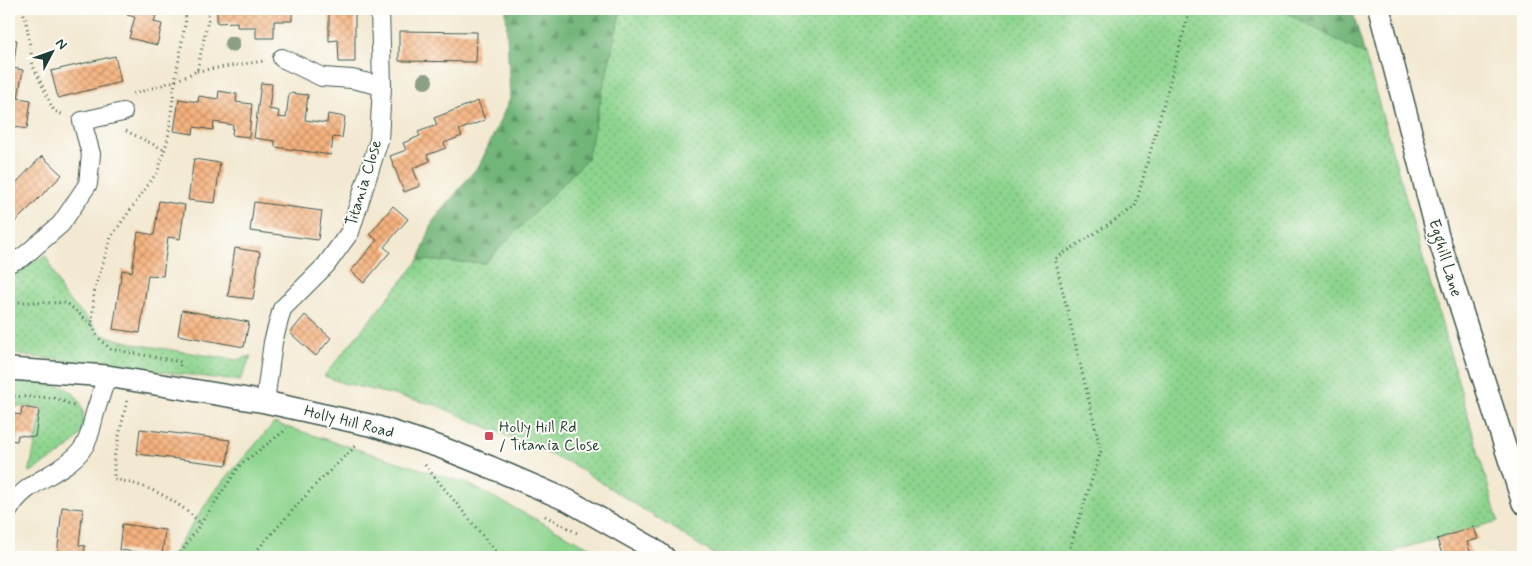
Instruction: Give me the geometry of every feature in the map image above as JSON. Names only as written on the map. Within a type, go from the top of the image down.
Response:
[{"type":"street","name":"Titania Close","points":[[265,402],[273,342],[282,309],[326,265],[350,232],[379,140],[382,86],[380,9]]},
{"type":"street","name":"Egghill Lane","points":[[1379,9],[1438,236],[1523,503]]},
{"type":"street","points":[[282,58],[322,77],[352,79],[382,86]]},
{"type":"street","points":[[9,263],[23,257],[61,224],[88,184],[91,154],[82,121],[123,112]]},
{"type":"street","name":"Holly Hill Road","points":[[9,369],[107,376],[265,402],[374,426],[440,447],[490,466],[569,501],[650,547],[664,557]]},
{"type":"street","points":[[9,510],[22,494],[67,464],[80,452],[90,436],[94,415],[107,376]]},
{"type":"path","points":[[22,9],[26,20],[33,66],[54,111],[82,121]]},
{"type":"path","points":[[92,325],[94,292],[111,237],[158,171],[165,150],[168,139],[174,81],[186,18],[184,9]]},
{"type":"path","points":[[197,71],[208,20],[208,9]]},
{"type":"path","points":[[1067,557],[1101,451],[1055,259],[1135,207],[1190,9]]},
{"type":"path","points":[[165,150],[120,128],[123,112],[122,98],[174,81],[197,71],[282,58]]},
{"type":"path","points":[[9,300],[17,302],[67,303],[92,325],[102,342],[111,349],[181,362],[178,388]]},
{"type":"path","points":[[131,380],[114,458],[114,479],[132,483],[165,495],[187,510],[201,524]]},
{"type":"path","points":[[9,396],[56,398],[94,415]]},
{"type":"path","points":[[178,557],[241,464],[310,412]]},
{"type":"path","points":[[253,557],[317,483],[360,442],[351,439]]},
{"type":"path","points":[[422,461],[500,557]]},
{"type":"green space","points":[[507,9],[621,9],[587,159],[485,263],[419,260],[433,221],[480,164],[510,99]]},
{"type":"green space","points":[[621,9],[1280,9],[1365,55],[1498,521],[1400,549],[1388,557],[718,557],[572,464],[436,405],[343,383],[324,376],[419,260],[485,263],[587,159]]},
{"type":"green space","points":[[1280,9],[1352,9],[1365,55]]},
{"type":"green space","points":[[46,256],[63,294],[103,335],[135,344],[236,360],[251,356],[240,381],[9,354],[9,272]]},
{"type":"green space","points":[[9,380],[63,387],[75,395],[82,408],[82,430],[75,441],[49,461],[29,473],[43,407],[9,406]]},
{"type":"green space","points":[[274,423],[468,484],[608,557],[171,557],[213,493]]},
{"type":"building","points":[[128,9],[158,9],[154,22],[162,24],[157,45],[129,38],[135,17],[127,15]]},
{"type":"building","points":[[217,9],[292,9],[292,21],[274,21],[274,38],[256,38],[256,27],[237,27],[237,22],[217,23]]},
{"type":"building","points":[[329,9],[355,9],[355,62],[339,62],[338,40],[329,41]]},
{"type":"building","points":[[399,31],[477,32],[476,62],[399,61]]},
{"type":"building","points":[[9,39],[17,40],[13,68],[23,70],[18,98],[31,100],[27,129],[9,126]]},
{"type":"building","points":[[115,56],[121,82],[58,98],[51,71]]},
{"type":"building","points":[[261,83],[272,84],[269,109],[279,111],[278,117],[286,118],[289,93],[308,95],[305,120],[327,123],[328,114],[345,117],[342,138],[333,137],[331,155],[275,147],[275,141],[254,138]]},
{"type":"building","points":[[219,91],[237,94],[236,102],[252,104],[249,137],[232,135],[233,125],[214,122],[213,130],[194,127],[193,134],[174,131],[179,99],[198,102],[199,96],[218,99]]},
{"type":"building","points":[[478,101],[485,120],[459,130],[462,136],[444,143],[446,148],[427,155],[430,161],[413,168],[420,186],[404,192],[390,156],[406,150],[403,143],[420,136],[418,132],[437,125],[434,118]]},
{"type":"building","points":[[42,156],[62,175],[9,228],[9,190]]},
{"type":"building","points":[[194,159],[220,163],[215,203],[188,200]]},
{"type":"building","points":[[159,201],[185,205],[180,239],[168,237],[163,276],[148,275],[140,333],[113,329],[122,270],[132,272],[138,232],[154,235]]},
{"type":"building","points":[[254,202],[322,211],[318,240],[250,231]]},
{"type":"building","points":[[393,206],[408,219],[384,247],[390,252],[364,283],[351,271],[377,240],[370,234]]},
{"type":"building","points":[[235,248],[260,252],[253,299],[228,296]]},
{"type":"building","points":[[182,310],[249,322],[244,347],[178,335]]},
{"type":"building","points":[[305,315],[331,338],[316,356],[290,333]]},
{"type":"building","points":[[22,407],[39,410],[35,437],[18,435],[17,441],[9,440],[9,413],[21,415]]},
{"type":"building","points":[[140,429],[230,440],[227,465],[137,454]]},
{"type":"building","points":[[62,507],[83,509],[79,545],[85,546],[84,557],[57,557]]},
{"type":"building","points":[[122,524],[165,530],[162,555],[119,550]]},
{"type":"building","points":[[1474,527],[1478,539],[1467,542],[1472,557],[1443,557],[1437,539]]},
{"type":"place","name":"Holly Hill Rd / Titania Close","points":[[489,436]]}]
